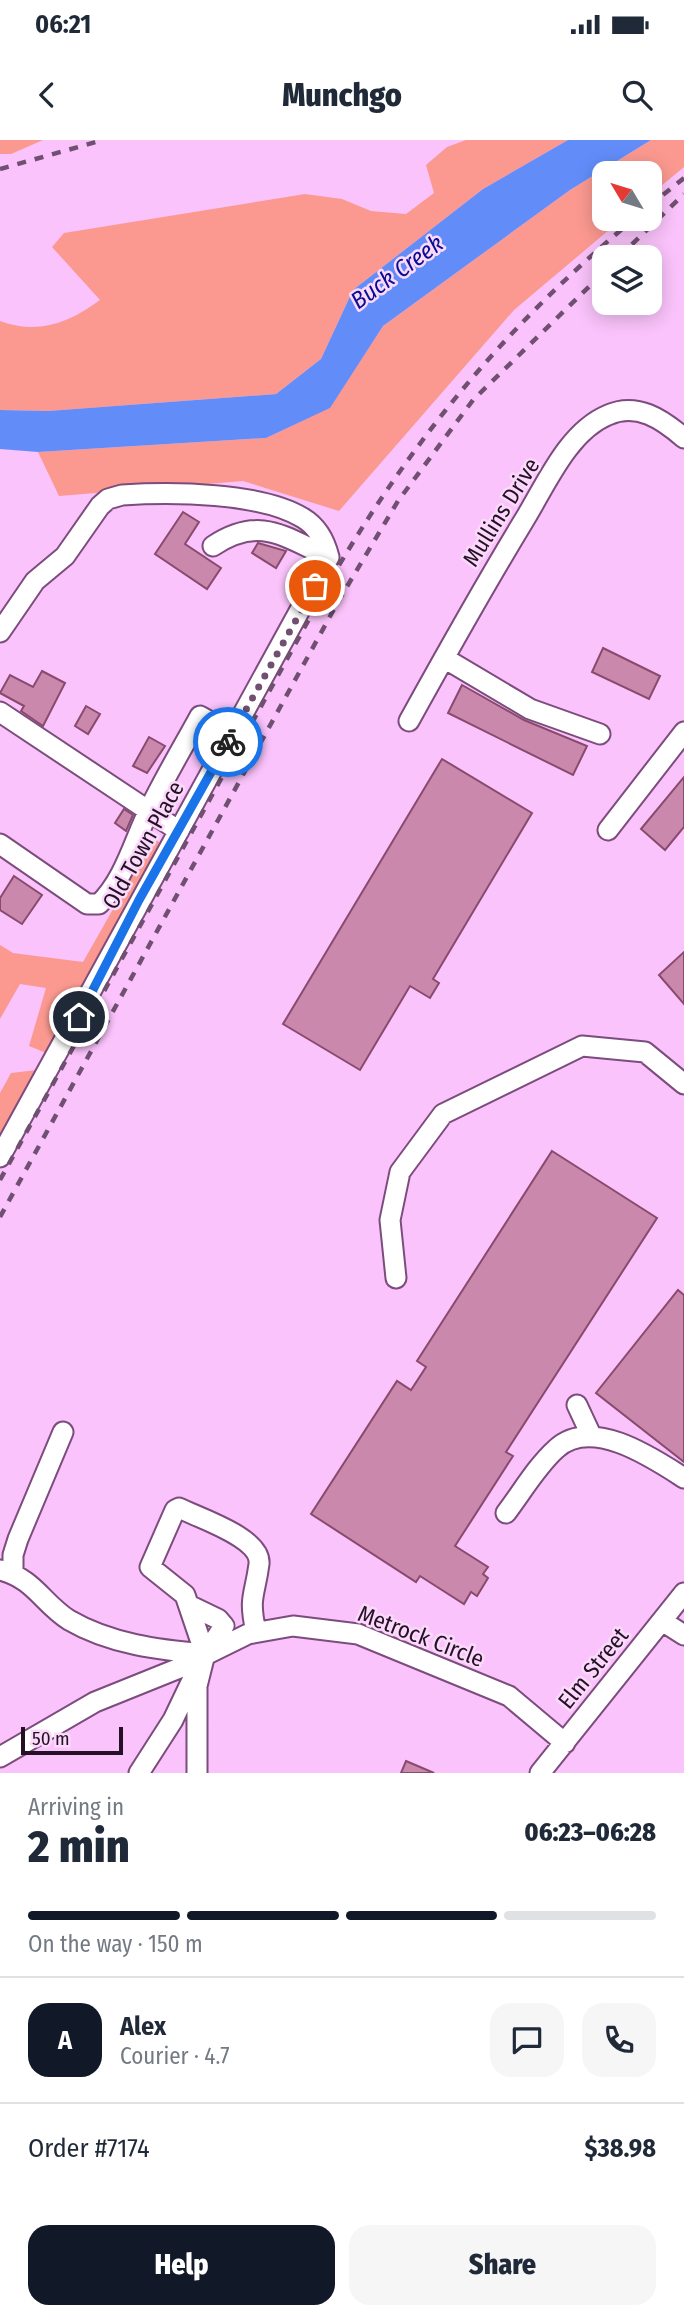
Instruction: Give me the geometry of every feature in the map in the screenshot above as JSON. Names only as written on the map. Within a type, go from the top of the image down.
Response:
[{"type":"street","points":[[618,395],[632,409],[658,418],[684,438]]},
{"type":"street","name":"Mullins Drive","points":[[409,721],[462,623],[573,443],[595,422],[607,415],[632,409]]},
{"type":"street","points":[[0,632],[35,581],[65,556],[100,506],[108,499],[122,495],[214,497],[288,510],[316,530],[325,542],[329,558]]},
{"type":"street","points":[[213,546],[232,534],[259,529],[277,532],[329,558]]},
{"type":"street","name":"Old Town Place","points":[[0,1157],[329,558]]},
{"type":"street","points":[[444,658],[530,709],[600,734]]},
{"type":"street","points":[[0,712],[179,831]]},
{"type":"street","points":[[0,844],[88,904],[99,904],[121,871],[148,811],[200,716],[232,734]]},
{"type":"street","points":[[608,830],[684,732]]},
{"type":"street","points":[[397,1278],[390,1220],[400,1172],[443,1114],[582,1046],[645,1052],[684,1084]]},
{"type":"street","points":[[577,1405],[592,1435]]},
{"type":"street","points":[[63,1432],[7,1572],[37,1588],[67,1618],[85,1628],[159,1650],[205,1654]]},
{"type":"street","points":[[506,1513],[558,1447],[592,1435],[641,1450],[684,1478]]},
{"type":"street","points":[[197,1773],[197,1686],[205,1654],[191,1606],[185,1595],[150,1567],[172,1513],[179,1508],[236,1535],[256,1549],[260,1560],[250,1596],[256,1632]]},
{"type":"street","name":"Elm Street","points":[[540,1773],[684,1593]]},
{"type":"street","points":[[139,1773],[173,1720],[205,1654],[224,1626],[218,1619],[191,1606]]},
{"type":"street","points":[[662,1621],[684,1634]]},
{"type":"street","name":"Metrock Circle","points":[[0,1758],[61,1719],[145,1680],[177,1670],[205,1654],[256,1632],[293,1626],[358,1634],[509,1696],[565,1743]]},
{"type":"shaded area","points":[[0,140],[43,140],[11,154],[0,154]]},
{"type":"shaded area","points":[[466,140],[568,140],[483,189],[353,290],[321,359],[276,394],[48,411],[0,410],[0,321],[40,327],[77,315],[100,300],[52,247],[64,233],[305,194],[342,199],[371,211],[406,214],[434,193],[426,165],[447,147]]},
{"type":"shaded area","points":[[651,140],[684,140],[684,167],[662,185],[662,161],[617,161]]},
{"type":"shaded area","points":[[592,176],[592,231],[608,231],[514,310],[339,511],[243,481],[59,496],[38,452],[266,438],[329,408],[383,326]]},
{"type":"shaded area","points":[[154,837],[161,844],[51,1055],[29,1046],[46,988],[20,984],[0,1019],[0,945],[13,953],[83,962]]},
{"type":"shaded area","points":[[37,1070],[0,1139],[0,1093],[11,1073]]},
{"type":"water","name":"Buck Creek","points":[[568,140],[651,140],[617,161],[592,161],[592,176],[383,326],[330,408],[266,438],[38,452],[0,449],[0,410],[48,411],[276,394],[321,359],[353,290],[483,189]]},
{"type":"building","points":[[183,512],[199,522],[185,544],[221,568],[207,589],[155,554]]},
{"type":"building","points":[[258,543],[286,551],[276,568],[252,553]]},
{"type":"building","points":[[603,648],[660,676],[649,699],[592,672]]},
{"type":"building","points":[[42,671],[65,683],[43,726],[21,711],[24,706],[0,693],[10,675],[33,687]]},
{"type":"building","points":[[462,685],[524,720],[587,746],[573,775],[448,713]]},
{"type":"building","points":[[86,706],[100,714],[88,734],[75,726]]},
{"type":"building","points":[[149,737],[165,746],[147,773],[133,766]]},
{"type":"building","points":[[442,759],[532,813],[433,979],[439,983],[430,998],[410,986],[360,1070],[283,1024]]},
{"type":"building","points":[[684,777],[684,827],[665,850],[641,829]]},
{"type":"building","points":[[124,809],[133,815],[126,831],[115,823]]},
{"type":"building","points":[[14,876],[42,895],[22,924],[0,910],[0,898]]},
{"type":"building","points":[[684,952],[684,1004],[659,975]]},
{"type":"building","points":[[552,1151],[657,1218],[506,1452],[513,1456],[455,1546],[488,1567],[483,1574],[488,1578],[477,1596],[471,1592],[464,1604],[420,1576],[416,1582],[311,1514],[397,1381],[411,1390],[426,1367],[417,1361]]},
{"type":"building","points":[[678,1290],[684,1295],[684,1462],[596,1393]]},
{"type":"building","points":[[406,1761],[434,1773],[401,1773]]},
{"type":"railway","points":[[0,169],[103,140]]},
{"type":"railway","points":[[662,196],[684,178]]},
{"type":"railway","points":[[631,245],[684,194]]},
{"type":"railway","points":[[0,1180],[335,572],[399,472],[433,426],[506,339],[546,298],[620,231]]},
{"type":"railway","points":[[0,1217],[339,600],[398,501],[473,400],[592,284]]},
{"type":"way so far","points":[[228,742],[315,586]]},
{"type":"route","points":[[79,1017],[139,900],[228,742]]}]
